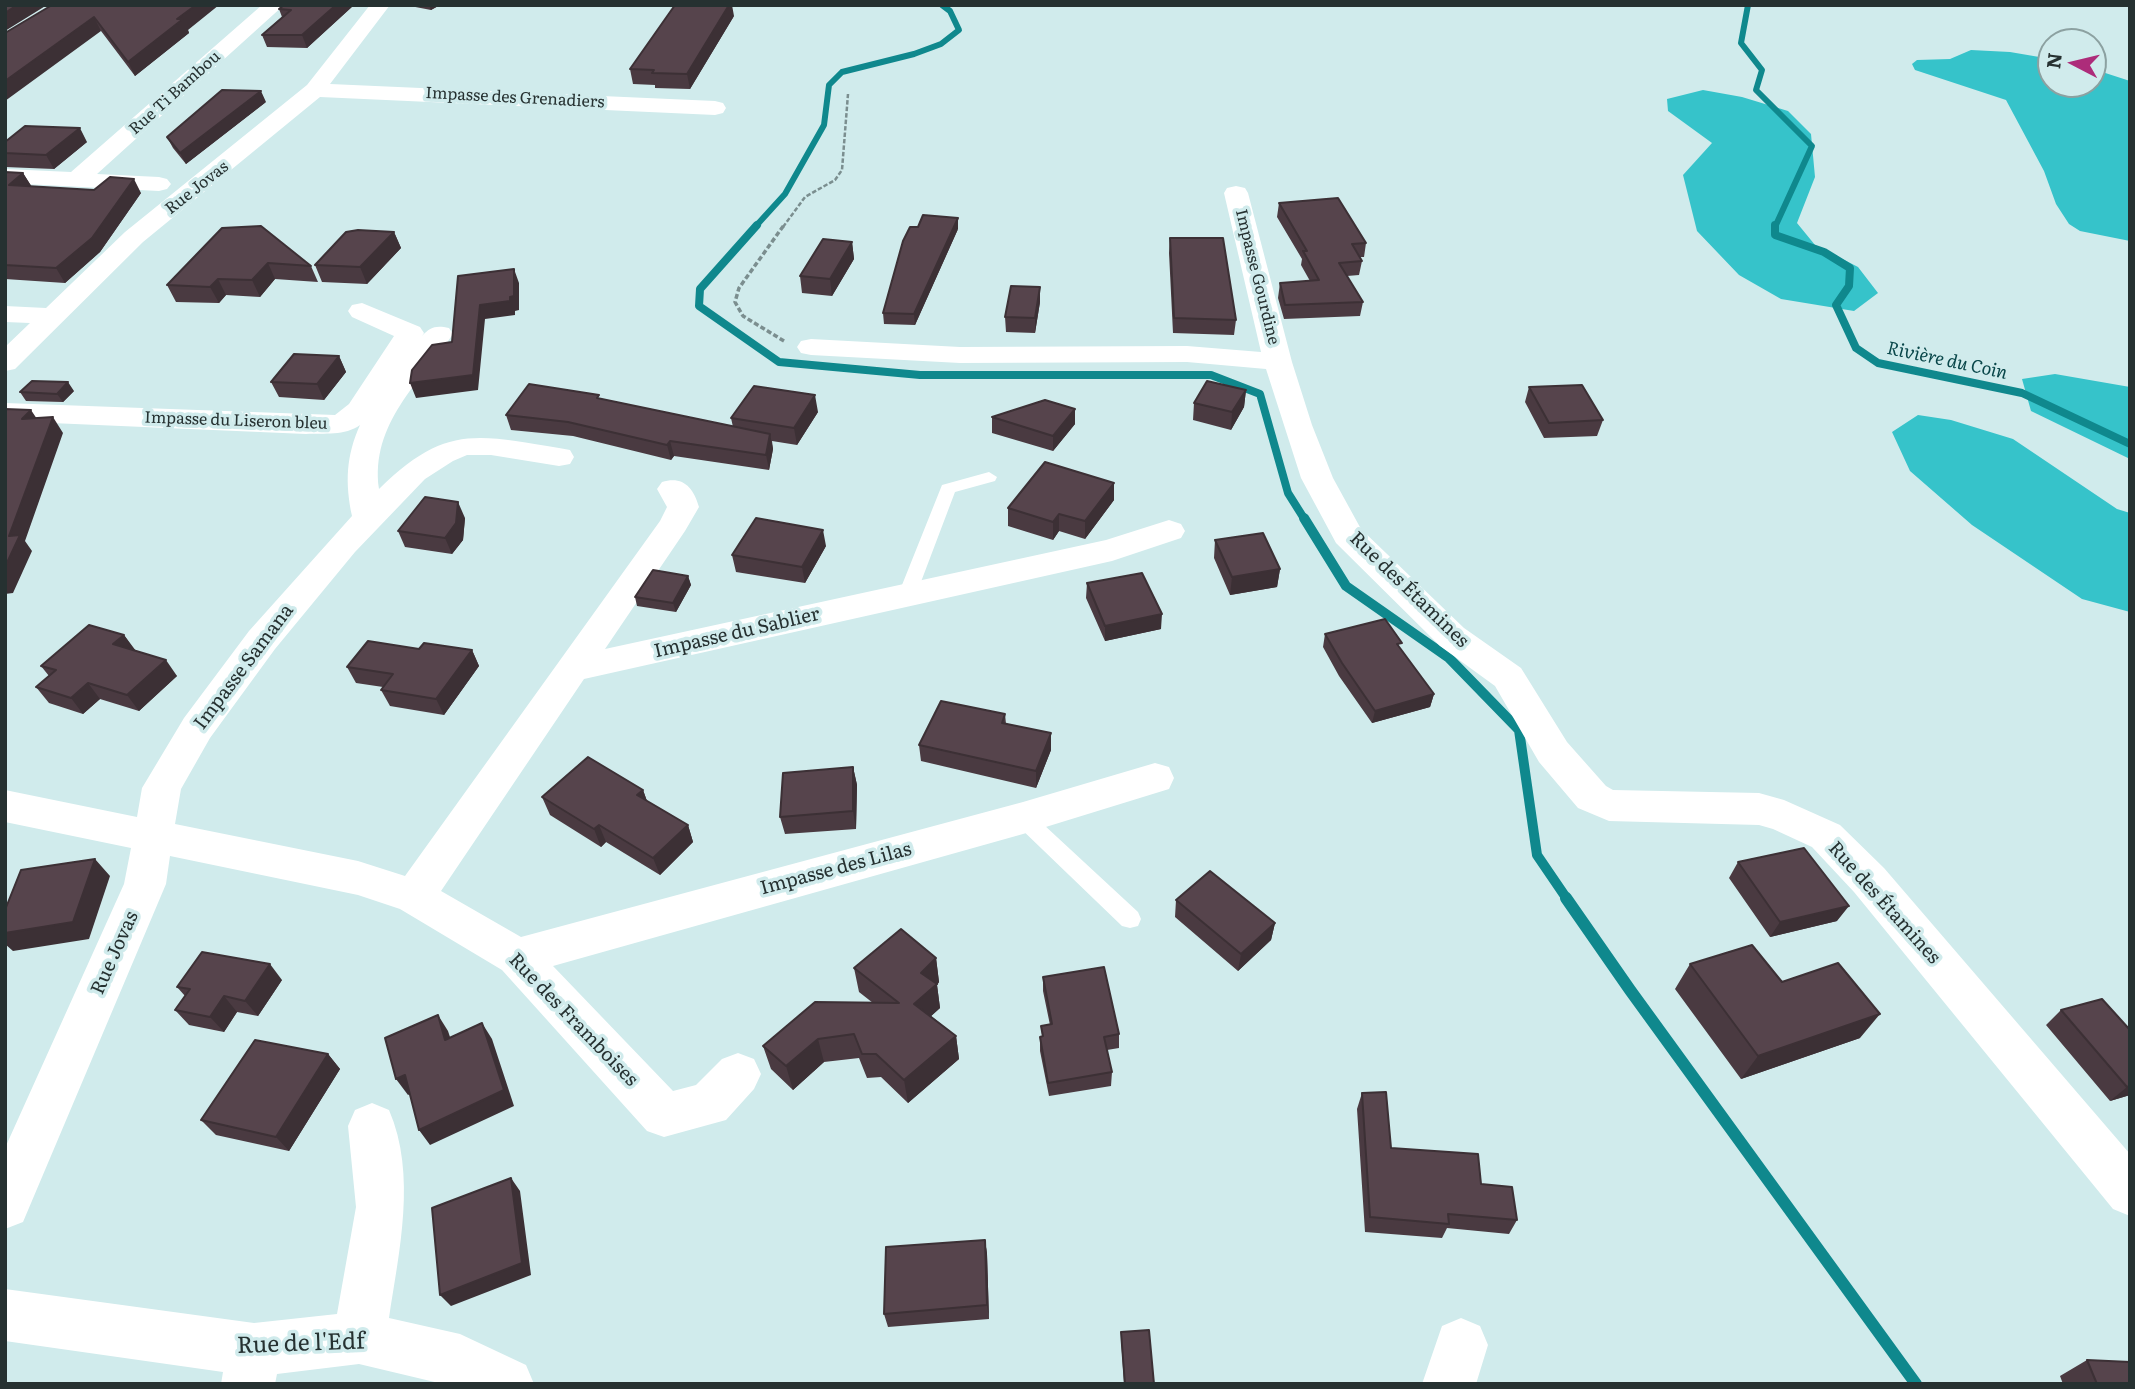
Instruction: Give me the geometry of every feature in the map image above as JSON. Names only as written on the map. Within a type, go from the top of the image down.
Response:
[{"type":"street","name":"Rue Ti Bambou","points":[[76,180],[274,5]]},
{"type":"street","name":"Rue Jovas","points":[[5,363],[134,237],[315,90],[380,5]]},
{"type":"street","name":"Impasse des Grenadiers","points":[[315,90],[715,108]]},
{"type":"street","points":[[5,176],[159,184]]},
{"type":"street","name":"Impasse Gourdine","points":[[1236,193],[1278,362]]},
{"type":"street","name":"Impasse du Liseron bleu","points":[[5,412],[306,425],[342,424],[360,410],[410,333],[362,311]]},
{"type":"street","points":[[5,314],[54,316]]},
{"type":"street","points":[[369,518],[362,477],[369,438],[376,421],[394,393],[439,334]]},
{"type":"street","points":[[811,347],[948,354],[1187,354],[1278,362]]},
{"type":"street","name":"Rue des Étamines","points":[[1278,362],[1317,478],[1348,535],[1452,637],[1508,677],[1553,752],[1592,797],[1609,805],[1759,809],[1784,816],[1826,836],[1869,880],[2130,1192]]},
{"type":"street","name":"Impasse Samana","points":[[153,836],[162,788],[197,728],[262,640],[369,518],[414,472],[442,454],[464,446],[491,446],[559,457]]},
{"type":"street","points":[[414,895],[674,524],[683,507],[680,496],[673,489]]},
{"type":"street","name":"Impasse du Sablier","points":[[572,669],[1112,550],[1169,531]]},
{"type":"street","name":"Impasse des Lilas","points":[[517,957],[1024,818],[1154,778]]},
{"type":"street","points":[[5,806],[153,836]]},
{"type":"street","name":"Rue Jovas","points":[[5,1205],[145,884],[153,836]]},
{"type":"street","name":"Rue des Framboises","points":[[153,836],[358,878],[414,895],[517,957],[664,1115],[709,1104],[738,1074]]},
{"type":"street","points":[[359,1338],[381,1207],[372,1126]]},
{"type":"street","name":"Rue de l'Edf","points":[[5,1315],[251,1367],[359,1338],[460,1361],[507,1384]]},
{"type":"lane","points":[[907,595],[948,489],[989,477]]},
{"type":"lane","points":[[1024,818],[1130,919]]},
{"type":"path","points":[[811,347],[784,341],[756,326],[743,316],[735,302],[739,288],[793,212],[805,198],[835,180],[842,170],[848,94]]},
{"type":"shaded area","points":[[1971,50],[2037,57],[2037,98],[2107,98],[2107,74],[2130,81],[2130,241],[2080,231],[2069,224],[2056,204],[2044,171],[2006,100],[1915,70],[1912,64],[1917,60],[1950,59]]},
{"type":"shaded area","points":[[1703,90],[1742,97],[1788,111],[1811,134],[1815,177],[1797,223],[1815,245],[1858,267],[1878,293],[1854,311],[1781,299],[1739,275],[1697,231],[1683,175],[1712,143],[1668,111],[1667,99]]},
{"type":"shaded area","points":[[2055,374],[2130,387],[2130,459],[2031,411],[2022,379]]},
{"type":"shaded area","points":[[1918,415],[1951,420],[2013,439],[2117,509],[2130,513],[2130,612],[2082,599],[1972,525],[1910,471],[1892,432]]},
{"type":"building","points":[[5,5],[17,5],[5,13]]},
{"type":"building","points":[[52,5],[196,5],[177,19],[183,19],[128,62],[94,17],[5,81],[5,33]]},
{"type":"building","points":[[284,5],[336,5],[302,35],[262,35],[291,10],[279,9]]},
{"type":"building","points":[[675,5],[729,5],[687,74],[630,69]]},
{"type":"building","points":[[222,90],[261,91],[180,153],[167,137]]},
{"type":"building","points":[[25,126],[80,128],[46,155],[5,153],[5,142]]},
{"type":"building","points":[[5,172],[23,173],[9,185],[94,190],[110,177],[134,179],[92,238],[56,268],[5,265]]},
{"type":"building","points":[[1338,198],[1366,243],[1352,244],[1362,261],[1339,263],[1363,302],[1285,305],[1280,283],[1319,280],[1303,251],[1307,251],[1279,203]]},
{"type":"building","points":[[923,215],[958,218],[914,314],[883,313],[903,241],[910,227],[918,227]]},
{"type":"building","points":[[261,226],[311,266],[268,263],[252,280],[218,279],[210,287],[167,285],[222,228]]},
{"type":"building","points":[[346,232],[394,232],[360,267],[315,265]]},
{"type":"building","points":[[1170,238],[1223,238],[1236,320],[1174,318]]},
{"type":"building","points":[[823,239],[852,242],[830,279],[800,276]]},
{"type":"building","points":[[514,269],[514,296],[510,297],[510,301],[480,305],[473,375],[410,383],[412,370],[432,345],[452,342],[458,276]]},
{"type":"building","points":[[1011,286],[1040,287],[1035,318],[1005,317]]},
{"type":"building","points":[[294,354],[339,356],[317,384],[271,382]]},
{"type":"building","points":[[32,381],[68,382],[57,394],[20,392]]},
{"type":"building","points":[[1207,381],[1246,390],[1232,412],[1194,403]]},
{"type":"building","points":[[529,384],[599,395],[597,398],[770,434],[766,455],[670,441],[667,445],[568,422],[506,415]]},
{"type":"building","points":[[1582,385],[1603,420],[1549,423],[1529,387]]},
{"type":"building","points":[[754,386],[815,395],[794,428],[731,418]]},
{"type":"building","points":[[1045,400],[1075,409],[1053,436],[992,417]]},
{"type":"building","points":[[5,409],[31,410],[22,419],[53,417],[9,536],[20,535],[5,567]]},
{"type":"building","points":[[1045,462],[1114,483],[1085,521],[1059,514],[1053,522],[1008,508]]},
{"type":"building","points":[[425,497],[458,502],[456,523],[445,538],[398,531]]},
{"type":"building","points":[[756,518],[823,530],[802,567],[732,555]]},
{"type":"building","points":[[1263,533],[1280,569],[1232,577],[1215,540]]},
{"type":"building","points":[[653,570],[688,576],[673,603],[635,597]]},
{"type":"building","points":[[1142,573],[1162,614],[1105,626],[1087,583]]},
{"type":"building","points":[[1385,619],[1402,643],[1397,644],[1434,694],[1375,711],[1325,634]]},
{"type":"building","points":[[89,625],[124,635],[113,644],[166,660],[127,695],[88,683],[71,698],[36,687],[56,670],[41,666]]},
{"type":"building","points":[[368,641],[419,649],[424,643],[472,650],[436,699],[381,690],[393,674],[347,667]]},
{"type":"building","points":[[941,701],[1005,714],[1002,723],[1051,733],[1036,771],[919,745]]},
{"type":"building","points":[[588,757],[643,790],[637,795],[688,825],[653,858],[599,825],[594,829],[542,797]]},
{"type":"building","points":[[853,767],[853,811],[780,817],[783,773]]},
{"type":"building","points":[[1804,848],[1849,906],[1780,922],[1738,862]]},
{"type":"building","points":[[95,859],[73,922],[5,933],[5,910],[21,870]]},
{"type":"building","points":[[1210,871],[1275,923],[1241,954],[1176,900]]},
{"type":"building","points":[[901,929],[936,958],[921,973],[937,984],[914,1004],[956,1036],[904,1080],[876,1054],[862,1054],[854,1034],[818,1039],[786,1066],[763,1046],[815,1002],[899,1003],[854,968]]},
{"type":"building","points":[[1752,945],[1782,982],[1838,963],[1880,1014],[1758,1056],[1690,964]]},
{"type":"building","points":[[202,952],[270,964],[245,1001],[224,996],[210,1017],[175,1010],[190,989],[177,987]]},
{"type":"building","points":[[1104,967],[1119,1034],[1104,1037],[1112,1072],[1048,1083],[1040,1037],[1043,1036],[1041,1026],[1052,1024],[1043,977]]},
{"type":"building","points":[[2102,999],[2130,1030],[2130,1086],[2127,1087],[2061,1010]]},
{"type":"building","points":[[438,1015],[445,1040],[482,1023],[504,1090],[419,1130],[405,1075],[396,1079],[385,1038]]},
{"type":"building","points":[[255,1040],[328,1054],[276,1137],[201,1120]]},
{"type":"building","points":[[1386,1092],[1391,1148],[1478,1154],[1481,1184],[1512,1187],[1517,1220],[1448,1214],[1449,1224],[1370,1217],[1362,1093]]},
{"type":"building","points":[[511,1178],[522,1263],[440,1295],[432,1208]]},
{"type":"building","points":[[985,1240],[987,1305],[884,1314],[886,1247]]},
{"type":"building","points":[[1149,1330],[1154,1384],[1125,1384],[1121,1332]]},
{"type":"building","points":[[2087,1360],[2130,1362],[2130,1384],[2097,1384]]},
{"type":"waterway","points":[[755,227],[785,194],[824,125],[829,85],[842,72],[914,54],[941,44],[959,30],[950,11],[942,5]]},
{"type":"waterway","name":"Rivière du Coin","points":[[1748,5],[1741,43],[1762,70],[1756,90],[1812,146],[1775,227]]},
{"type":"waterway","points":[[757,225],[700,289],[699,306],[779,362],[920,375],[1211,375],[1260,394],[1288,493],[1305,520]]},
{"type":"waterway","name":"Rivière du Coin","points":[[1775,227],[1775,235],[1824,252],[1850,268],[1849,286],[1836,305],[1856,348],[1878,363],[2022,393],[2130,444]]},
{"type":"waterway","points":[[1304,518],[1346,586],[1449,658],[1519,730],[1537,855],[1567,899]]},
{"type":"waterway","points":[[1566,898],[1916,1384]]}]
